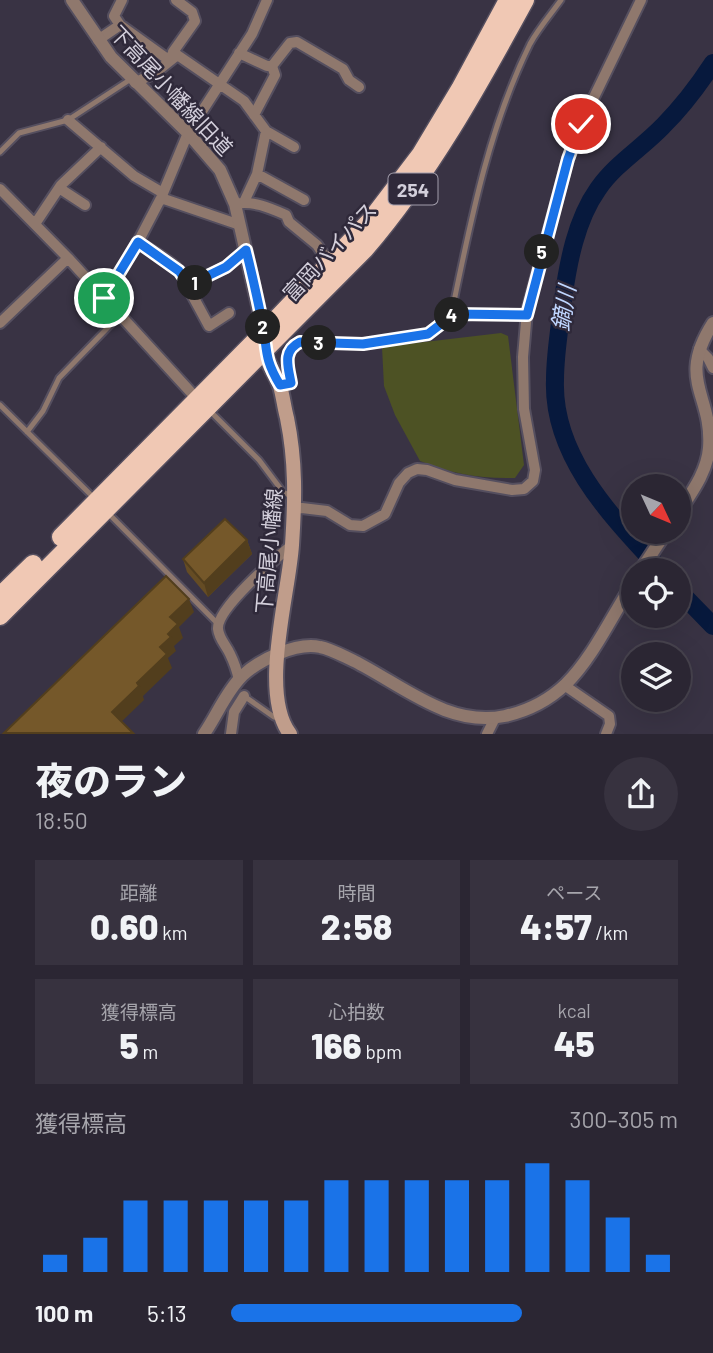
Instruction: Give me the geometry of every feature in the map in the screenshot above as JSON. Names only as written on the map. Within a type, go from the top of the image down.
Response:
[{"type":"highway","name":"富岡バイパス","points":[[0,616],[101,505],[202,404],[264,332],[370,221],[421,154],[508,0]]},
{"type":"highway","name":"富岡バイパス","points":[[202,404],[265,352],[355,260],[413,190],[473,97],[525,0]]},
{"type":"highway","name":"富岡バイパス","points":[[0,596],[101,505]]},
{"type":"main road","name":"下高尾小幡線","points":[[264,332],[269,366],[280,385],[294,462],[296,504],[276,694],[282,719],[290,733]]},
{"type":"street","name":"下高尾小幡線旧道","points":[[72,0],[98,40],[133,81],[188,132],[220,170],[239,203],[240,225],[264,332]]},
{"type":"street","points":[[122,0],[114,16],[120,25],[166,58],[177,55]]},
{"type":"street","points":[[176,0],[195,16],[192,27],[173,52],[244,102],[266,131],[294,147]]},
{"type":"street","points":[[104,298],[138,242],[162,195],[188,132],[252,34],[267,0]]},
{"type":"street","points":[[296,504],[302,508],[327,511],[350,525],[363,526],[385,514],[399,483],[408,473],[417,469],[455,480],[512,491],[524,489],[533,481],[535,471],[524,409],[523,357],[527,315],[568,159],[586,114],[641,0]]},
{"type":"street","points":[[98,40],[120,25]]},
{"type":"street","points":[[272,66],[290,43],[297,42],[343,69],[349,80],[359,87]]},
{"type":"street","points":[[239,53],[272,66]]},
{"type":"street","points":[[133,81],[156,72],[177,55]]},
{"type":"street","points":[[254,115],[275,75],[272,66]]},
{"type":"street","points":[[68,120],[134,176],[162,195],[240,225]]},
{"type":"street","points":[[266,131],[257,174],[239,203],[267,207],[286,215],[289,222],[317,245],[330,264]]},
{"type":"street","points":[[35,224],[59,188],[102,147]]},
{"type":"street","points":[[257,174],[304,200]]},
{"type":"street","points":[[59,188],[85,205]]},
{"type":"street","points":[[0,189],[68,258],[202,404]]},
{"type":"street","points":[[138,242],[179,271],[209,326],[229,313]]},
{"type":"street","points":[[189,285],[226,267],[246,250]]},
{"type":"street","points":[[0,324],[68,258]]},
{"type":"street","points":[[691,493],[702,475],[707,458],[709,429],[696,380],[696,356],[713,323]]},
{"type":"street","points":[[699,349],[713,368]]},
{"type":"street","points":[[239,680],[231,654],[218,633],[218,624],[229,607],[292,545]]},
{"type":"street","points":[[204,733],[239,680],[256,666],[290,648],[320,647],[375,672],[454,715],[495,718],[523,712],[539,704],[564,685],[577,670],[621,601]]},
{"type":"street","points":[[564,685],[609,716],[610,724],[606,733]]},
{"type":"street","points":[[231,733],[234,712],[244,696]]},
{"type":"street","points":[[220,709],[233,718]]},
{"type":"street","points":[[487,733],[495,718]]},
{"type":"lane","points":[[451,316],[476,202],[500,118],[531,42],[561,0]]},
{"type":"lane","points":[[0,152],[19,133],[68,120],[133,81]]},
{"type":"lane","points":[[280,385],[291,383],[288,352],[291,346],[300,342],[363,344],[428,334],[454,314],[527,315]]},
{"type":"lane","points":[[27,432],[43,411],[59,378],[120,315]]},
{"type":"lane","points":[[202,404],[259,460],[283,492],[296,504]]},
{"type":"lane","points":[[0,405],[218,624]]},
{"type":"lane","points":[[244,696],[274,717],[282,719]]},
{"type":"green space","points":[[501,333],[508,336],[524,465],[515,478],[489,478],[466,475],[420,461],[395,415],[384,386],[382,347]]},
{"type":"building","points":[[225,519],[247,540],[204,583],[183,559]]},
{"type":"building","points":[[166,576],[189,599],[170,617],[178,624],[168,634],[171,637],[160,647],[167,654],[112,712],[133,733],[4,733]]},
{"type":"waterway","name":"鏑川","points":[[650,558],[589,484],[564,435],[557,408],[555,380],[565,286],[570,257],[590,201],[612,172],[677,111],[713,63]]},
{"type":"waterway","name":"鏑川","points":[[691,603],[713,626]]},
{"type":"route","points":[[104,298],[138,242],[171,264],[189,285],[226,267],[246,250],[259,304],[265,352],[269,366],[280,385],[291,383],[288,352],[291,346],[300,342],[363,344],[428,334],[454,314],[527,315],[568,159],[581,124]]}]
